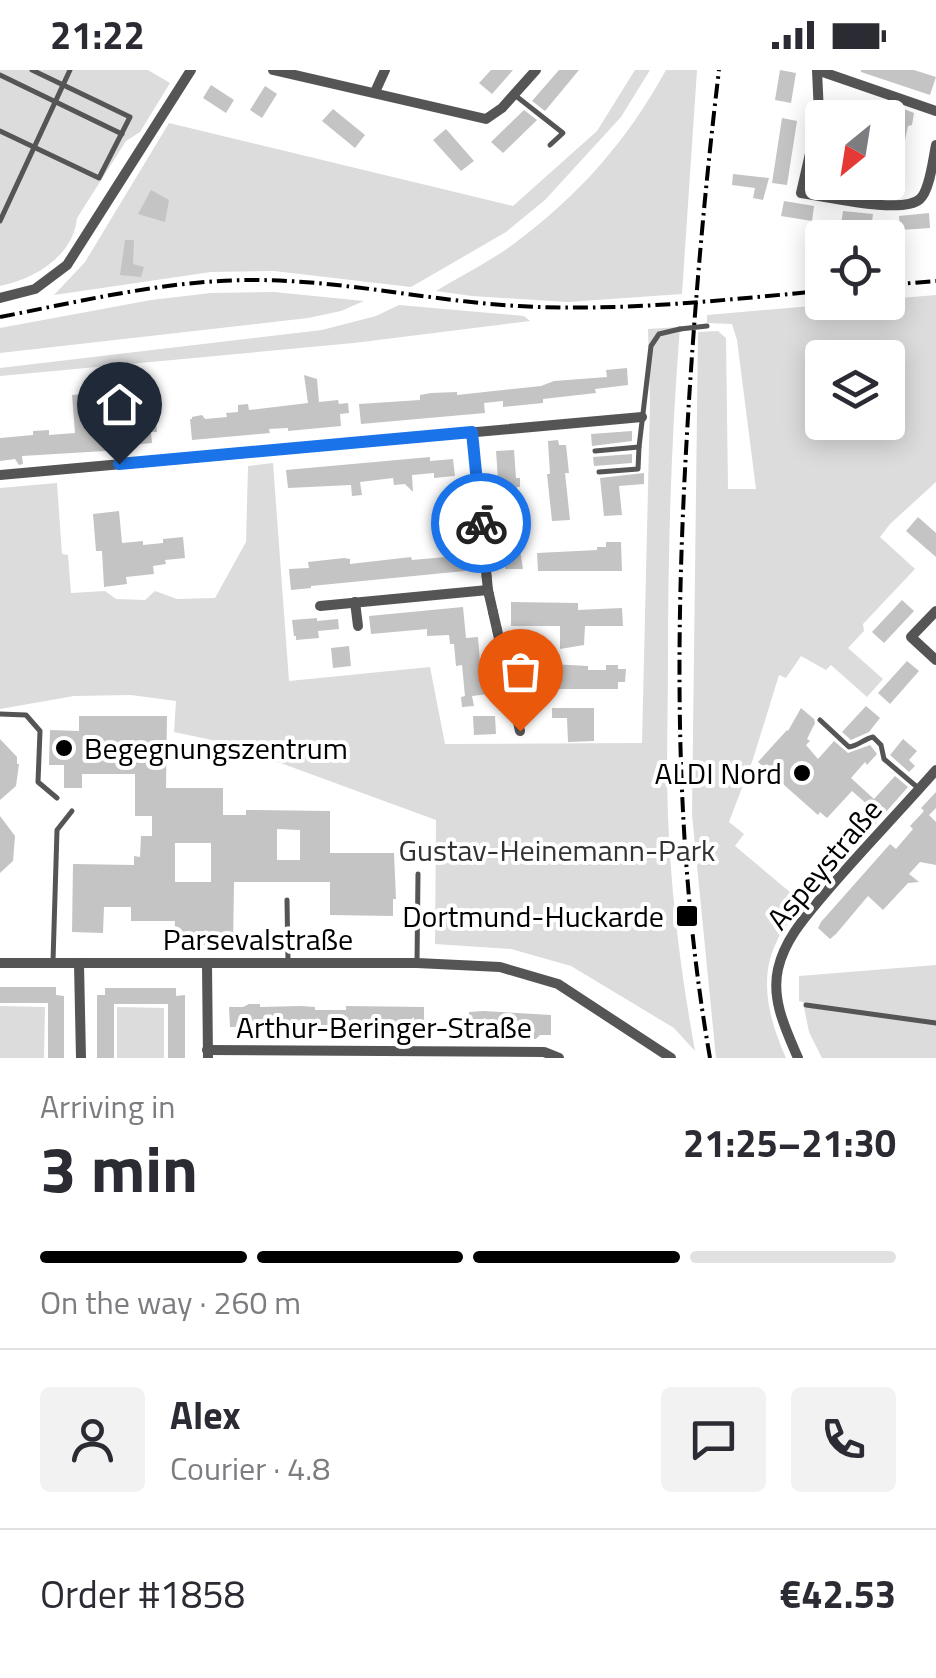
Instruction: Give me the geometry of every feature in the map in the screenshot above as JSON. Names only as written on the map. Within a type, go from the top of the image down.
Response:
[{"type":"street","points":[[0,298],[35,288],[66,266],[191,70]]},
{"type":"street","points":[[273,70],[486,118],[502,108],[536,70]]},
{"type":"street","points":[[375,92],[384,70]]},
{"type":"street","points":[[818,100],[817,70],[936,111]]},
{"type":"street","points":[[842,200],[905,205],[919,200],[928,186],[936,145]]},
{"type":"street","points":[[0,476],[642,417]]},
{"type":"street","points":[[472,432],[488,590],[520,731]]},
{"type":"street","points":[[320,606],[488,590]]},
{"type":"street","points":[[356,602],[358,626]]},
{"type":"street","points":[[936,611],[911,637],[936,660]]},
{"type":"street","points":[[515,708],[537,704]]},
{"type":"street","name":"Aspeystraße","points":[[798,1058],[780,1014],[777,995],[777,972],[783,952],[795,930],[852,862],[936,770]]},
{"type":"street","name":"Parsevalstraße","points":[[0,964],[417,963],[500,967],[558,984],[671,1058]]},
{"type":"street","points":[[79,964],[80,1058]]},
{"type":"street","points":[[207,964],[208,1054]]},
{"type":"street","name":"Arthur-Beringer-Straße","points":[[208,1054],[544,1052],[559,1058]]},
{"type":"lane","points":[[0,131],[98,178],[122,134],[130,116],[32,70]]},
{"type":"lane","points":[[0,221],[70,70]]},
{"type":"lane","points":[[1,75],[122,134]]},
{"type":"lane","points":[[514,94],[562,133],[550,145]]},
{"type":"lane","points":[[598,472],[638,469],[651,346],[660,334],[707,326]]},
{"type":"lane","points":[[595,451],[640,447]]},
{"type":"lane","points":[[0,714],[26,716],[40,731],[38,782],[57,798]]},
{"type":"lane","points":[[820,720],[849,747],[873,737],[882,745],[884,759],[919,789]]},
{"type":"lane","points":[[53,964],[58,830],[72,811]]},
{"type":"lane","points":[[417,963],[418,874]]},
{"type":"lane","points":[[287,900],[288,964]]},
{"type":"lane","points":[[806,1004],[936,1023]]},
{"type":"green space","points":[[0,70],[148,70],[170,83],[140,132],[126,141],[77,218],[74,232],[60,255],[38,272],[0,286]]},
{"type":"green space","points":[[635,70],[650,70],[621,117],[545,200],[506,232],[411,287],[274,271],[211,272],[54,295],[85,262],[169,123],[513,206],[597,131]]},
{"type":"green space","points":[[666,70],[697,70],[682,294],[568,302],[436,291],[506,250],[561,205],[618,143]]},
{"type":"green space","points":[[274,292],[364,301],[308,318],[0,353],[0,328],[151,300],[211,293]]},
{"type":"green space","points":[[936,295],[936,482],[880,537],[915,569],[863,624],[864,631],[848,648],[883,679],[867,697],[831,665],[826,670],[801,656],[786,678],[779,675],[729,822],[744,834],[735,846],[803,903],[779,938],[768,972],[771,1016],[786,1058],[716,1058],[692,815],[698,332],[718,331],[726,338],[728,489],[756,489],[737,340],[732,324],[707,323],[707,315],[805,307],[805,320],[905,320],[905,298]]},
{"type":"green space","points":[[399,305],[524,316],[530,321],[354,343],[0,376],[0,368],[322,330],[376,316]]},
{"type":"green space","name":"Gustav-Heinemann-Park","points":[[680,327],[669,537],[667,797],[674,905],[695,1051],[674,1028],[571,966],[511,949],[435,944],[436,820],[226,743],[174,732],[176,701],[131,695],[74,696],[0,709],[0,488],[57,483],[62,554],[68,555],[71,593],[105,591],[116,599],[145,600],[155,591],[177,599],[215,598],[246,542],[248,466],[273,463],[289,681],[430,667],[445,744],[642,743],[650,403],[648,329]]},
{"type":"green space","points":[[936,965],[936,1058],[822,1058],[809,1032],[803,1002],[799,1001],[799,976]]},
{"type":"green space","points":[[0,1006],[45,1007],[44,1058],[0,1058]]},
{"type":"green space","points":[[117,1007],[164,1008],[164,1058],[117,1058]]},
{"type":"building","points":[[491,70],[513,70],[492,94],[479,83]]},
{"type":"building","points":[[559,70],[579,70],[545,111],[532,101]]},
{"type":"building","points":[[780,70],[796,73],[791,103],[775,100]]},
{"type":"building","points":[[861,70],[914,70],[936,77],[930,95]]},
{"type":"building","points":[[211,85],[234,100],[226,113],[203,98]]},
{"type":"building","points":[[265,86],[277,94],[262,118],[250,110]]},
{"type":"building","points":[[333,109],[365,135],[355,148],[322,121]]},
{"type":"building","points":[[905,109],[914,113],[912,125],[908,126],[905,140]]},
{"type":"building","points":[[524,110],[537,120],[503,153],[491,142]]},
{"type":"building","points":[[782,118],[797,121],[787,185],[772,183]]},
{"type":"building","points":[[446,129],[474,161],[461,171],[433,140]]},
{"type":"building","points":[[733,174],[769,178],[763,200],[753,198],[755,188],[732,185]]},
{"type":"building","points":[[151,190],[169,200],[165,222],[138,214]]},
{"type":"building","points":[[784,201],[814,206],[812,220],[781,216]]},
{"type":"building","points":[[843,211],[873,214],[872,220],[842,220]]},
{"type":"building","points":[[929,213],[930,228],[905,230],[905,220],[899,220],[899,216]]},
{"type":"building","points":[[125,240],[134,240],[133,264],[144,267],[141,277],[120,275]]},
{"type":"building","points":[[627,368],[628,385],[595,389],[596,393],[503,407],[503,401],[484,403],[485,413],[361,424],[359,404],[420,400],[420,395],[431,393],[457,395],[541,386],[554,381],[607,377],[606,370]]},
{"type":"building","points":[[304,375],[317,379],[319,402],[348,403],[349,413],[340,414],[341,426],[269,429],[270,433],[192,440],[192,417],[227,417],[226,413],[238,412],[238,405],[248,404],[249,410],[308,403]]},
{"type":"building","points":[[85,394],[88,433],[122,432],[121,427],[134,425],[133,420],[156,418],[157,432],[151,432],[152,443],[121,446],[122,450],[22,456],[23,464],[19,465],[15,459],[0,461],[0,438],[33,435],[33,431],[49,430],[49,435],[75,433],[72,395]]},
{"type":"building","points":[[632,431],[632,441],[592,446],[591,434]]},
{"type":"building","points":[[558,440],[559,445],[566,445],[570,520],[552,521],[548,441]]},
{"type":"building","points":[[514,450],[516,478],[520,478],[515,494],[518,525],[512,525],[512,531],[500,532],[496,451]]},
{"type":"building","points":[[632,454],[632,463],[594,466],[593,457]]},
{"type":"building","points":[[430,457],[430,461],[453,459],[455,476],[412,475],[413,492],[405,484],[394,485],[393,478],[360,482],[362,495],[352,496],[351,485],[288,488],[286,470]]},
{"type":"building","points":[[644,473],[644,484],[619,486],[622,515],[604,516],[600,478]]},
{"type":"building","points":[[119,511],[122,543],[143,541],[143,545],[183,537],[185,558],[153,566],[154,574],[126,577],[127,584],[104,587],[102,551],[96,551],[93,514]]},
{"type":"building","points":[[918,517],[936,533],[936,557],[906,531]]},
{"type":"building","points":[[606,542],[621,542],[622,571],[538,571],[537,553],[597,550],[606,547]]},
{"type":"building","points":[[505,550],[520,550],[523,569],[505,569]]},
{"type":"building","points":[[463,553],[465,571],[291,590],[289,569],[309,568],[308,562],[344,558],[350,559],[350,564]]},
{"type":"building","points":[[902,600],[914,611],[884,643],[872,632]]},
{"type":"building","points":[[511,602],[578,603],[578,610],[622,608],[623,626],[585,626],[584,645],[560,649],[560,626],[511,626]]},
{"type":"building","points":[[463,607],[466,638],[478,637],[488,694],[472,696],[474,706],[462,707],[462,665],[456,666],[449,635],[427,636],[427,629],[371,634],[369,616]]},
{"type":"building","points":[[338,619],[339,629],[318,631],[319,638],[296,640],[292,620]]},
{"type":"building","points":[[349,646],[351,666],[333,668],[331,648]]},
{"type":"building","points":[[907,661],[919,671],[890,704],[878,693]]},
{"type":"building","points":[[521,664],[588,666],[588,670],[618,665],[618,669],[626,669],[625,682],[618,682],[618,689],[544,689],[544,681],[521,681]]},
{"type":"building","points":[[866,706],[880,718],[869,732],[851,740],[842,732]]},
{"type":"building","points":[[552,708],[594,708],[594,741],[568,742],[567,718],[552,718]]},
{"type":"building","points":[[801,708],[814,719],[806,745],[818,759],[834,741],[848,753],[870,745],[877,754],[851,778],[874,799],[895,776],[908,787],[862,839],[849,827],[868,805],[852,791],[827,818],[820,812],[818,815],[758,762],[788,731]]},
{"type":"building","points":[[79,716],[167,716],[166,788],[223,788],[223,815],[246,815],[246,810],[330,811],[330,853],[394,853],[393,916],[330,915],[330,882],[234,882],[233,947],[174,946],[175,921],[131,921],[131,907],[104,907],[103,933],[72,932],[73,864],[134,865],[134,856],[140,857],[141,836],[152,836],[152,816],[135,816],[135,774],[82,774],[82,788],[64,788],[64,765],[49,765],[50,730],[79,731]],"holes":[[[277,829],[300,830],[300,860],[277,860]],[[175,843],[211,843],[211,882],[175,882]]]},
{"type":"building","points":[[473,716],[495,716],[496,734],[474,735]]},
{"type":"building","points":[[0,739],[19,764],[16,786],[0,800]]},
{"type":"building","points":[[903,739],[917,751],[909,760],[915,766],[909,772],[890,755]]},
{"type":"building","points":[[936,792],[936,808],[929,815],[936,822],[936,865],[920,862],[909,874],[919,882],[908,883],[883,910],[868,896],[830,939],[818,928],[821,922],[890,844],[896,849],[924,811],[921,808]]},
{"type":"building","points":[[0,816],[15,836],[13,861],[0,873]]},
{"type":"building","points":[[0,987],[56,987],[56,995],[64,996],[64,1058],[48,1058],[48,1003],[0,1003]]},
{"type":"building","points":[[105,988],[176,988],[176,996],[185,995],[185,1058],[168,1058],[168,1004],[114,1004],[114,1058],[97,1058],[97,995],[105,995]]},
{"type":"building","points":[[249,1004],[315,1010],[346,1010],[346,1006],[424,1007],[424,1031],[414,1031],[414,1017],[399,1031],[373,1030],[372,1017],[358,1031],[230,1027],[229,1007]]},
{"type":"building","points":[[469,1012],[551,1015],[551,1035],[529,1039],[525,1035],[509,1035],[510,1023],[495,1036],[468,1032]]},
{"type":"railway","points":[[710,1058],[690,912],[681,764],[680,617],[691,370],[719,70]]},
{"type":"railway","points":[[0,317],[154,288],[247,280],[557,307],[671,304],[805,292]]},
{"type":"railway","points":[[905,284],[936,281]]},
{"type":"way so far","points":[[481,523],[488,590],[520,731]]},
{"type":"place","name":"Begegnungszentrum","points":[[64,748]]},
{"type":"place","name":"ALDI Nord","points":[[802,773]]},
{"type":"place","name":"Dortmund-Huckarde","points":[[687,916]]},
{"type":"route","points":[[119,464],[472,432],[481,523]]}]
